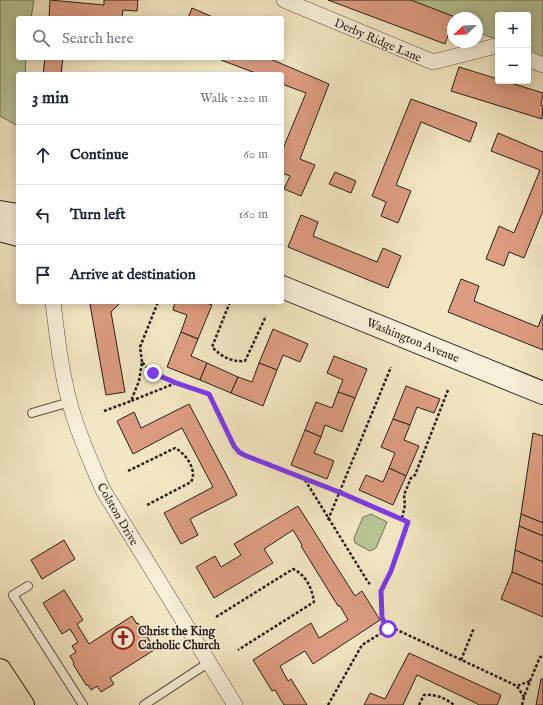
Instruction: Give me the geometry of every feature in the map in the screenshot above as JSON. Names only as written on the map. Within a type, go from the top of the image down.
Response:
[{"type":"main road","points":[[0,670],[23,705]]},
{"type":"main road","points":[[0,701],[3,705]]},
{"type":"street","name":"Derby Ridge Lane","points":[[284,0],[433,62],[495,46]]},
{"type":"street","points":[[531,60],[543,65]]},
{"type":"street","points":[[0,212],[16,215]]},
{"type":"street","points":[[0,230],[16,234]]},
{"type":"street","name":"Washington Avenue","points":[[284,288],[543,393]]},
{"type":"street","name":"Colston Drive","points":[[53,304],[59,351],[70,402],[91,462],[103,490],[235,705]]},
{"type":"lane","points":[[32,413],[70,402]]},
{"type":"lane","points":[[28,586],[13,595],[83,705]]},
{"type":"lane","points":[[144,705],[208,663]]},
{"type":"path","points":[[131,401],[139,381],[142,362],[140,346],[157,304]]},
{"type":"path","points":[[229,304],[212,347],[218,354],[226,358],[245,361],[266,316]]},
{"type":"path","points":[[142,362],[153,373],[176,383],[209,394],[234,446],[239,452],[402,518],[408,522],[391,571],[381,591],[382,618],[388,629]]},
{"type":"path","points":[[328,520],[391,367]]},
{"type":"path","points":[[104,411],[176,383]]},
{"type":"path","points":[[402,518],[405,505],[404,495],[411,478],[415,475],[448,390]]},
{"type":"path","points":[[128,471],[175,448],[179,450],[190,464],[193,472],[193,479],[191,482],[147,506]]},
{"type":"path","points":[[304,479],[328,520],[370,584]]},
{"type":"path","points":[[216,617],[293,569],[299,571],[310,586],[314,602],[238,650]]},
{"type":"path","points":[[328,705],[362,645],[390,627],[517,686],[521,690],[524,697]]},
{"type":"path","points":[[461,660],[474,628]]},
{"type":"path","points":[[522,705],[540,657],[543,657]]},
{"type":"path","points":[[517,686],[530,682]]},
{"type":"path","points":[[420,705],[424,695],[430,694],[442,697],[454,705]]},
{"type":"green space","points":[[0,0],[34,0],[31,16],[16,16],[16,60],[26,60],[25,72],[16,72],[16,125],[0,116]]},
{"type":"green space","points":[[401,0],[543,0],[543,59],[531,54],[531,12],[495,12],[495,39],[483,34],[483,12],[447,12],[447,16]]},
{"type":"green space","points":[[371,514],[387,522],[376,548],[370,551],[355,543],[354,538],[363,517]]},
{"type":"building","points":[[50,0],[104,5],[104,0],[138,0],[137,11],[123,10],[122,16],[49,16]]},
{"type":"building","points":[[328,0],[411,0],[447,14],[447,38],[445,44]]},
{"type":"building","points":[[192,8],[210,16],[189,16]]},
{"type":"building","points":[[45,60],[63,60],[61,72],[43,72]]},
{"type":"building","points":[[221,60],[273,60],[329,84],[300,159],[315,165],[301,196],[284,189],[290,176],[284,174],[284,146],[306,93],[284,85],[284,72],[253,72]]},
{"type":"building","points":[[459,67],[495,78],[495,84],[514,84],[543,93],[541,105],[543,106],[542,119],[451,91]]},
{"type":"building","points":[[411,99],[477,123],[470,142],[421,122],[396,185],[411,191],[398,223],[381,216],[386,202],[372,196]]},
{"type":"building","points":[[498,133],[543,152],[543,211],[524,258],[509,252],[504,266],[486,259],[499,226],[514,233],[540,170],[491,151]]},
{"type":"building","points":[[335,172],[356,181],[351,193],[329,184]]},
{"type":"building","points":[[301,215],[318,222],[313,236],[377,262],[383,248],[401,256],[388,288],[288,247]]},
{"type":"building","points":[[461,279],[479,286],[474,301],[538,327],[543,314],[543,350],[448,312]]},
{"type":"building","points":[[90,304],[119,304],[111,312],[125,392],[106,395]]},
{"type":"building","points":[[174,304],[212,305],[198,339],[181,332],[187,315],[173,310]]},
{"type":"building","points":[[273,329],[308,344],[300,362],[283,355],[277,370],[259,363]]},
{"type":"building","points":[[181,332],[198,339],[191,356],[207,363],[200,380],[167,367]]},
{"type":"building","points":[[334,356],[367,369],[355,398],[338,392],[343,380],[327,373]]},
{"type":"building","points":[[207,363],[238,377],[231,393],[200,380]]},
{"type":"building","points":[[259,363],[277,370],[263,406],[231,393],[238,377],[252,382]]},
{"type":"building","points":[[406,386],[440,399],[434,413],[417,407],[410,425],[393,419]]},
{"type":"building","points":[[338,392],[355,398],[342,432],[325,425],[321,437],[305,430],[316,402],[332,408]]},
{"type":"building","points":[[189,404],[237,495],[190,519],[198,535],[181,544],[164,513],[213,487],[182,428],[133,454],[117,421],[134,412],[141,428]]},
{"type":"building","points":[[393,419],[410,425],[404,440],[419,446],[406,476],[389,468],[395,453],[381,447]]},
{"type":"building","points":[[305,430],[321,437],[314,453],[334,461],[327,479],[291,465]]},
{"type":"building","points":[[533,433],[543,436],[543,523],[521,514]]},
{"type":"building","points":[[389,468],[406,476],[393,505],[359,490],[366,475],[383,482]]},
{"type":"building","points":[[298,506],[355,596],[362,591],[380,620],[313,664],[305,651],[280,666],[288,681],[291,679],[307,705],[284,705],[275,690],[272,691],[253,660],[311,623],[319,638],[348,620],[301,546],[302,545],[293,530],[264,549],[273,563],[214,598],[196,567],[215,556],[221,567],[241,555],[234,544]]},
{"type":"building","points":[[521,514],[543,523],[543,536],[519,526]]},
{"type":"building","points":[[519,526],[543,536],[543,562],[515,550]]},
{"type":"building","points":[[64,540],[75,559],[42,579],[31,560]]},
{"type":"building","points":[[515,550],[543,562],[543,585],[512,572]]},
{"type":"building","points":[[512,572],[543,585],[543,617],[501,599]]},
{"type":"building","name":"Christ the King Catholic Church","points":[[64,590],[83,620],[77,624],[89,644],[132,616],[152,644],[150,645],[154,650],[110,678],[114,684],[101,692],[97,686],[91,690],[88,685],[86,685],[73,664],[74,663],[70,656],[76,652],[72,646],[78,642],[70,629],[62,634],[43,603]]},
{"type":"building","points":[[409,653],[501,695],[497,705],[478,705],[417,675],[403,705],[364,705],[370,693],[385,699]]},
{"type":"building","points":[[541,679],[543,679],[543,705],[536,705]]},
{"type":"place","name":"Christ the King Catholic Church","points":[[123,638]]},
{"type":"route","points":[[153,373],[176,383],[209,394],[234,446],[244,455],[339,492],[408,522],[391,571],[381,591],[382,618],[388,629]]}]
